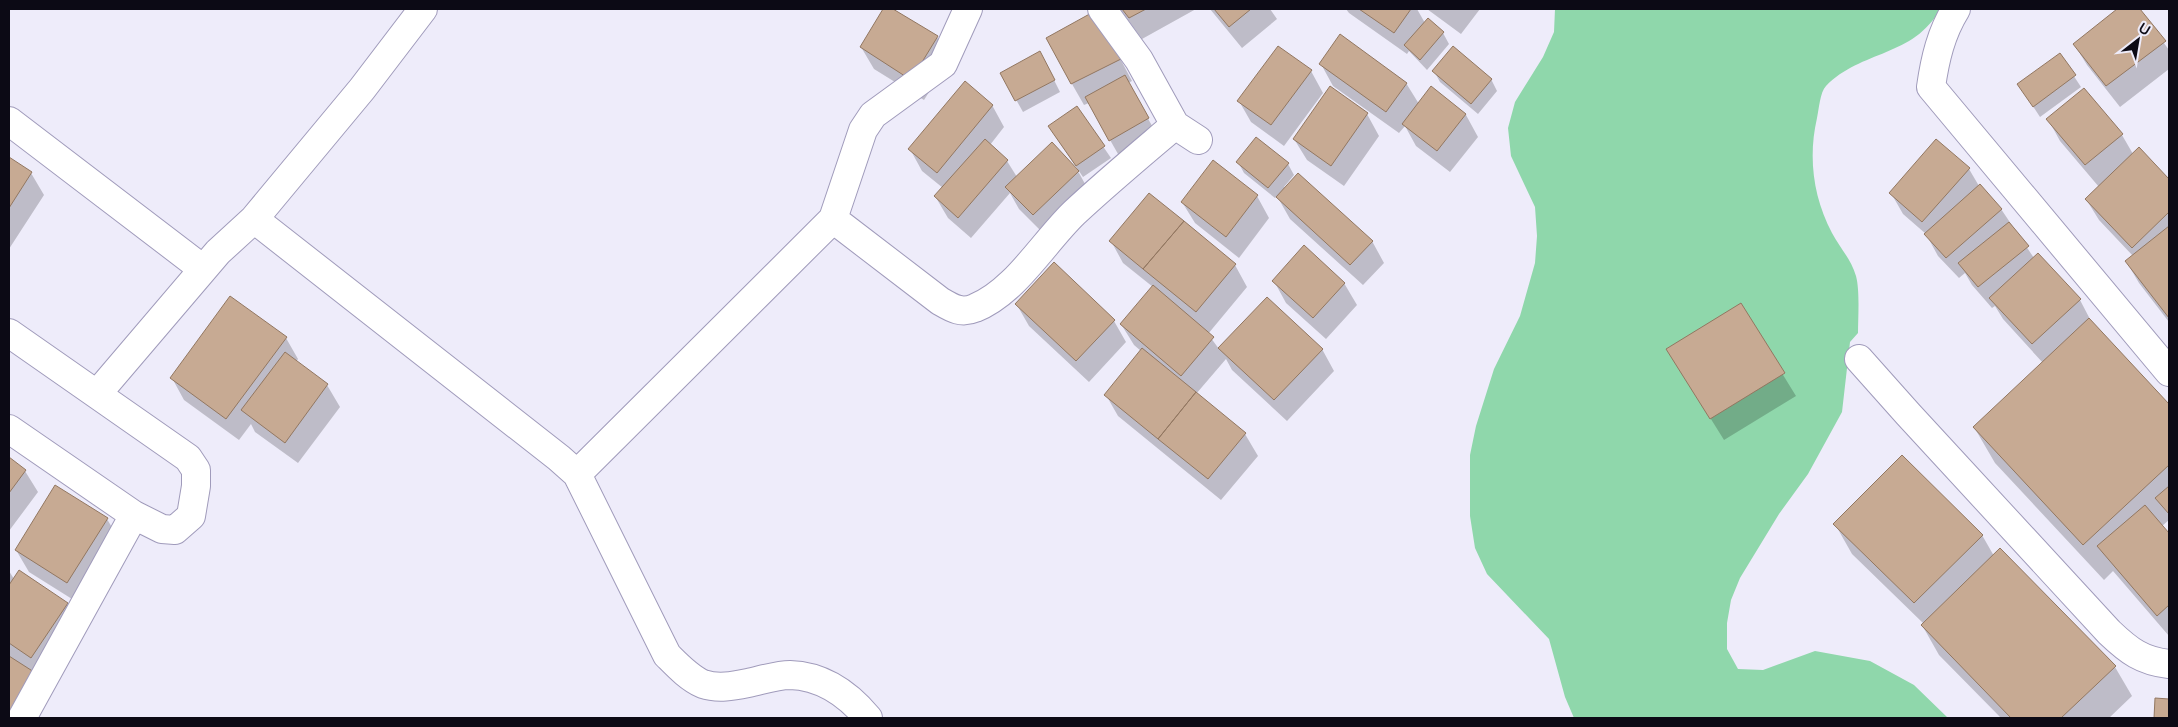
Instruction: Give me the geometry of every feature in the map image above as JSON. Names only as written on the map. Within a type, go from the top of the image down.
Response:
[{"type":"street","points":[[97,394],[218,252],[254,219],[362,89],[423,9]]},
{"type":"street","points":[[577,474],[833,219],[863,130],[873,115],[943,64],[968,9]]},
{"type":"street","points":[[1102,9],[1139,60],[1174,125],[1198,140]]},
{"type":"street","points":[[1956,9],[1949,21],[1936,56],[1931,87],[2169,372]]},
{"type":"street","points":[[9,121],[203,269]]},
{"type":"street","points":[[833,219],[940,301],[955,310],[966,311],[977,307],[1006,289],[1073,214],[1174,125]]},
{"type":"street","points":[[254,219],[551,451],[577,474],[667,655],[686,674],[703,684],[726,687],[788,675],[812,677],[833,686],[856,704],[868,718]]},
{"type":"street","points":[[9,334],[188,458],[196,470],[196,486],[191,516],[175,530],[162,529],[134,515],[9,430]]},
{"type":"street","points":[[1859,359],[1914,422],[2109,632],[2130,652],[2154,662],[2169,664]]},
{"type":"street","points":[[22,718],[134,515]]},
{"type":"green space","points":[[1555,9],[1940,9],[1929,25],[1916,36],[1902,45],[1840,74],[1822,92],[1814,133],[1814,177],[1820,205],[1835,238],[1856,276],[1858,333],[1850,342],[1842,412],[1808,474],[1779,514],[1740,578],[1731,600],[1727,623],[1727,649],[1738,669],[1763,670],[1815,651],[1870,661],[1914,685],[1948,718],[1574,718],[1565,697],[1549,639],[1487,574],[1475,548],[1470,516],[1470,455],[1476,426],[1494,369],[1520,316],[1535,263],[1537,236],[1535,207],[1511,156],[1508,128],[1515,102],[1543,57],[1554,32]]},
{"type":"building","points":[[883,9],[893,9],[938,36],[911,80],[860,47]]},
{"type":"building","points":[[1122,9],[1146,9],[1129,18]]},
{"type":"building","points":[[1214,9],[1251,9],[1229,27]]},
{"type":"building","points":[[1359,9],[1411,9],[1394,33]]},
{"type":"building","points":[[2117,9],[2140,9],[2166,41],[2106,86],[2073,44]]},
{"type":"building","points":[[1095,11],[1121,59],[1071,84],[1046,38]]},
{"type":"building","points":[[1428,18],[1444,32],[1420,60],[1404,45]]},
{"type":"building","points":[[1340,34],[1407,83],[1386,112],[1319,64]]},
{"type":"building","points":[[1278,46],[1312,70],[1271,125],[1237,101]]},
{"type":"building","points":[[1453,46],[1492,79],[1471,104],[1432,71]]},
{"type":"building","points":[[1040,51],[1055,80],[1015,101],[1000,73]]},
{"type":"building","points":[[2060,53],[2076,75],[2033,107],[2017,84]]},
{"type":"building","points":[[1125,75],[1149,118],[1109,141],[1085,97]]},
{"type":"building","points":[[965,81],[993,105],[937,173],[908,149]]},
{"type":"building","points":[[1330,86],[1368,113],[1331,166],[1293,139]]},
{"type":"building","points":[[1431,86],[1466,114],[1437,151],[1402,124]]},
{"type":"building","points":[[2084,88],[2123,134],[2085,165],[2046,119]]},
{"type":"building","points":[[1077,106],[1105,146],[1076,166],[1048,126]]},
{"type":"building","points":[[1256,137],[1289,163],[1268,188],[1236,162]]},
{"type":"building","points":[[985,139],[1008,160],[958,218],[934,196]]},
{"type":"building","points":[[1936,139],[1970,168],[1922,222],[1889,193]]},
{"type":"building","points":[[1052,142],[1079,171],[1033,215],[1005,187]]},
{"type":"building","points":[[2139,147],[2169,179],[2169,212],[2132,248],[2085,199]]},
{"type":"building","points":[[9,157],[32,172],[9,208]]},
{"type":"building","points":[[1213,160],[1258,195],[1226,237],[1181,202]]},
{"type":"building","points":[[1298,173],[1373,241],[1350,265],[1276,197]]},
{"type":"building","points":[[1980,184],[2002,209],[1946,258],[1924,234]]},
{"type":"building","points":[[1149,193],[1184,221],[1143,269],[1109,241]]},
{"type":"building","points":[[1184,221],[1236,264],[1196,312],[1143,269]]},
{"type":"building","points":[[2009,222],[2029,246],[1978,287],[1958,263]]},
{"type":"building","points":[[2169,226],[2169,318],[2125,261]]},
{"type":"building","points":[[1304,245],[1345,283],[1313,318],[1272,281]]},
{"type":"building","points":[[2038,253],[2081,299],[2032,344],[1989,298]]},
{"type":"building","points":[[1054,262],[1115,320],[1076,361],[1015,304]]},
{"type":"building","points":[[1153,285],[1214,337],[1181,376],[1120,324]]},
{"type":"building","points":[[230,296],[287,337],[226,419],[170,378]]},
{"type":"building","points":[[1267,297],[1323,349],[1274,400],[1218,348]]},
{"type":"building","points":[[1741,303],[1785,373],[1710,419],[1666,349]]},
{"type":"building","points":[[2089,318],[2169,404],[2169,465],[2083,545],[1973,427]]},
{"type":"building","points":[[1142,348],[1196,392],[1158,439],[1104,395]]},
{"type":"building","points":[[285,352],[328,384],[285,443],[241,410]]},
{"type":"building","points":[[1196,392],[1246,433],[1208,479],[1158,439]]},
{"type":"building","points":[[1902,455],[1983,535],[1914,603],[1833,524]]},
{"type":"building","points":[[9,457],[26,470],[9,493]]},
{"type":"building","points":[[55,485],[108,518],[67,583],[15,550]]},
{"type":"building","points":[[2169,486],[2169,514],[2155,498]]},
{"type":"building","points":[[2145,505],[2169,533],[2169,605],[2157,616],[2097,546]]},
{"type":"building","points":[[2000,548],[2116,666],[2061,718],[2011,718],[1921,625]]},
{"type":"building","points":[[19,570],[68,603],[31,658],[9,643],[9,585]]},
{"type":"building","points":[[9,656],[34,672],[9,714]]},
{"type":"building","points":[[2155,698],[2169,699],[2169,718],[2154,718]]}]
